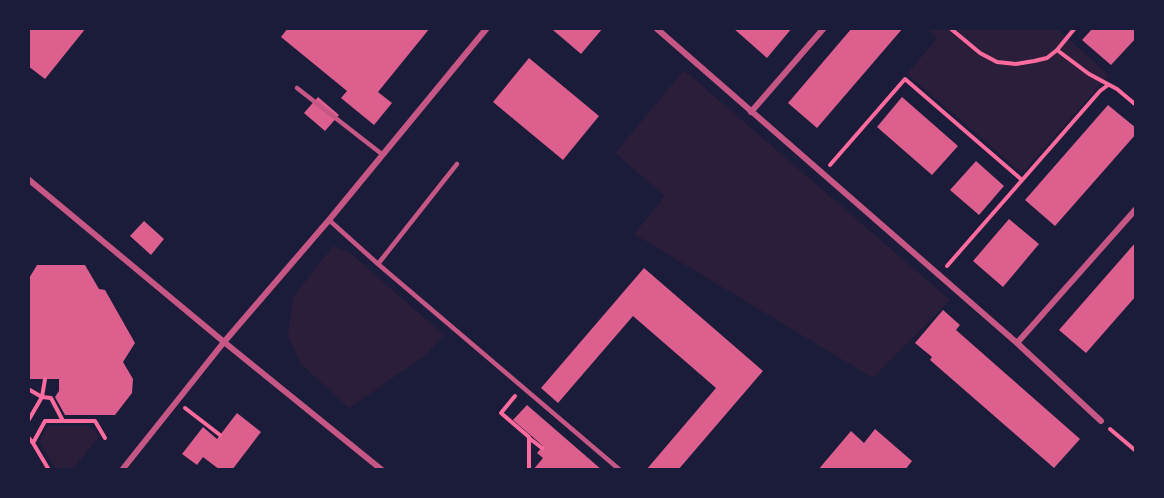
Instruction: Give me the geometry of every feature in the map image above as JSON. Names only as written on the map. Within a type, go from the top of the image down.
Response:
[{"type":"street","points":[[122,470],[224,342],[329,220],[487,28]]},
{"type":"street","points":[[656,28],[1017,343],[1101,420]]},
{"type":"street","points":[[751,112],[824,28]]},
{"type":"street","points":[[28,179],[382,470]]},
{"type":"street","points":[[1017,343],[1136,209]]},
{"type":"lane","points":[[297,88],[382,155]]},
{"type":"lane","points":[[378,264],[457,164]]},
{"type":"lane","points":[[329,220],[620,470]]},
{"type":"path","points":[[950,28],[980,53],[997,62],[1016,64],[1047,58],[1057,50],[1075,28]]},
{"type":"path","points":[[1057,50],[1089,74],[1118,89],[1136,105]]},
{"type":"path","points":[[823,174],[905,79],[1022,180]]},
{"type":"path","points":[[939,276],[1100,91],[1108,85]]},
{"type":"path","points":[[28,421],[42,397],[45,379]]},
{"type":"path","points":[[523,387],[501,413],[542,448]]},
{"type":"path","points":[[28,389],[42,397],[51,398],[63,421]]},
{"type":"path","points":[[194,415],[220,435]]},
{"type":"path","points":[[33,443],[45,420],[95,421],[105,438]]},
{"type":"path","points":[[1101,420],[1136,452]]},
{"type":"path","points":[[28,437],[49,470]]},
{"type":"path","points":[[529,437],[529,470]]},
{"type":"shaded area","points":[[1056,28],[1109,75],[1022,173],[907,74],[937,38],[927,29]]},
{"type":"shaded area","points":[[684,70],[950,300],[873,378],[634,234],[665,196],[615,153]]},
{"type":"shaded area","points":[[333,246],[349,252],[444,335],[426,355],[349,408],[300,363],[288,335],[293,297]]},
{"type":"shaded area","points":[[48,426],[88,426],[95,430],[99,437],[73,469],[56,469],[39,442]]},
{"type":"building","points":[[28,28],[86,28],[45,79],[28,66]]},
{"type":"building","points":[[288,28],[430,28],[378,92],[392,103],[374,125],[341,98],[347,91],[281,37]]},
{"type":"building","points":[[554,28],[603,28],[581,54],[553,30]]},
{"type":"building","points":[[733,28],[792,28],[767,58]]},
{"type":"building","points":[[852,28],[903,28],[817,128],[788,103]]},
{"type":"building","points":[[1093,28],[1136,28],[1136,38],[1111,65],[1082,40]]},
{"type":"building","points":[[529,58],[599,116],[563,160],[493,102]]},
{"type":"building","points":[[318,97],[339,115],[325,131],[304,113]]},
{"type":"building","points":[[902,97],[958,146],[932,175],[877,127]]},
{"type":"building","points":[[1108,105],[1136,128],[1136,134],[1055,226],[1025,200]]},
{"type":"building","points":[[976,161],[1004,186],[979,215],[950,190]]},
{"type":"building","points":[[1009,219],[1039,244],[1003,287],[973,261]]},
{"type":"building","points":[[144,221],[164,239],[151,255],[130,236]]},
{"type":"building","points":[[1136,242],[1136,296],[1086,353],[1059,330]]},
{"type":"building","points":[[37,265],[85,265],[99,289],[105,290],[135,343],[123,362],[133,379],[132,393],[115,415],[65,415],[55,397],[59,391],[59,379],[28,379],[28,280]]},
{"type":"building","points":[[644,268],[763,371],[678,470],[646,470],[716,388],[633,316],[558,403],[541,388]]},
{"type":"building","points":[[943,310],[960,325],[956,330],[1080,439],[1054,468],[930,360],[932,357],[915,343]]},
{"type":"building","points":[[527,405],[602,470],[533,470],[543,458],[537,453],[543,446],[513,420]]},
{"type":"building","points":[[237,413],[261,432],[232,470],[220,470],[203,457],[197,465],[182,454],[203,427],[217,439]]},
{"type":"building","points":[[875,429],[912,461],[905,470],[818,470],[851,431],[864,443]]}]
